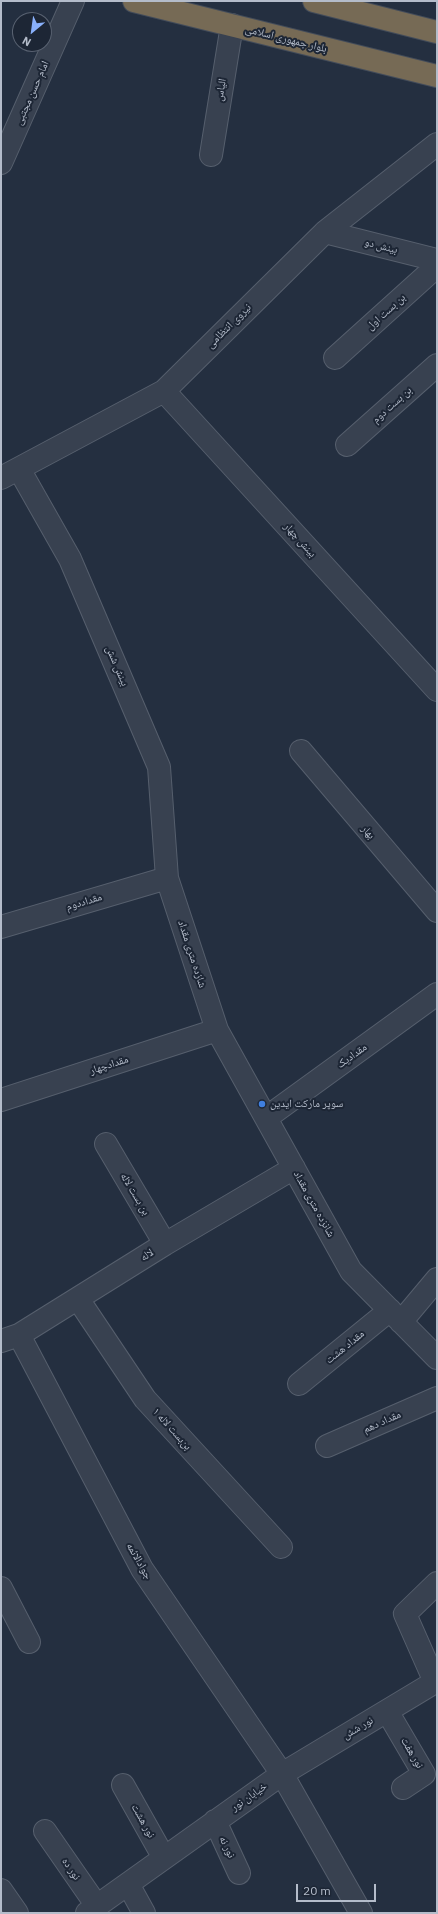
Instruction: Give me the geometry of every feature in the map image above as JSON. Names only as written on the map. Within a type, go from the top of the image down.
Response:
[{"type":"highway","name":"بلوار جمهوری اسلامی","points":[[134,1],[437,76]]},
{"type":"highway","points":[[314,1],[437,32]]},
{"type":"street","name":"امام حسن مجتبی","points":[[1,163],[73,1]]},
{"type":"street","name":"الیاس","points":[[211,155],[232,25]]},
{"type":"street","name":"نیروی انتظامی","points":[[10,473],[164,391],[324,232],[437,144]]},
{"type":"street","name":"بینش دو","points":[[324,232],[437,260]]},
{"type":"street","name":"بن بست اول","points":[[335,358],[437,266]]},
{"type":"street","name":"بن بست دوم","points":[[347,445],[437,365]]},
{"type":"street","name":"بینش چهار","points":[[164,391],[437,690]]},
{"type":"street","name":"بینش شش","points":[[10,473],[70,559],[159,768],[167,878]]},
{"type":"street","name":"بهار","points":[[301,751],[437,911]]},
{"type":"street","name":"مقداددوم","points":[[1,927],[167,878]]},
{"type":"street","name":"شازده متری مقداد","points":[[167,878],[217,1030]]},
{"type":"street","name":"مقدادیک","points":[[266,1118],[437,994]]},
{"type":"street","name":"مقدادچهار","points":[[1,1100],[217,1030]]},
{"type":"street","name":"شانزده متری مقداد","points":[[217,1030],[351,1271],[437,1358]]},
{"type":"street","name":"بن بست لاله","points":[[106,1144],[165,1244]]},
{"type":"street","name":"لاله","points":[[10,1338],[78,1300],[165,1244],[294,1168]]},
{"type":"street","name":"مقداد هشت","points":[[299,1384],[396,1316],[437,1279]]},
{"type":"street","name":"بن‌بست لاله ۱","points":[[78,1300],[145,1399],[281,1547]]},
{"type":"street","name":"جوادالائمه","points":[[10,1338],[142,1569],[282,1774]]},
{"type":"street","name":"مقداد دهم","points":[[327,1446],[437,1398]]},
{"type":"street","name":"نور شش","points":[[282,1774],[435,1682],[405,1614],[437,1583]]},
{"type":"street","points":[[1,1588],[29,1642]]},
{"type":"street","name":"نور هفت","points":[[387,1710],[424,1774],[403,1788]]},
{"type":"street","name":"خیابان نور","points":[[92,1910],[282,1774]]},
{"type":"street","points":[[282,1774],[361,1913]]},
{"type":"street","name":"نور هشت","points":[[123,1785],[164,1858]]},
{"type":"street","name":"نور نه","points":[[215,1821],[239,1873]]},
{"type":"street","name":"نور ده","points":[[45,1831],[92,1910]]},
{"type":"street","points":[[128,1884],[144,1913]]},
{"type":"street","points":[[1,1890],[17,1913]]},
{"type":"place","name":"سوپر مارکت ایدین","points":[[262,1104]]}]
